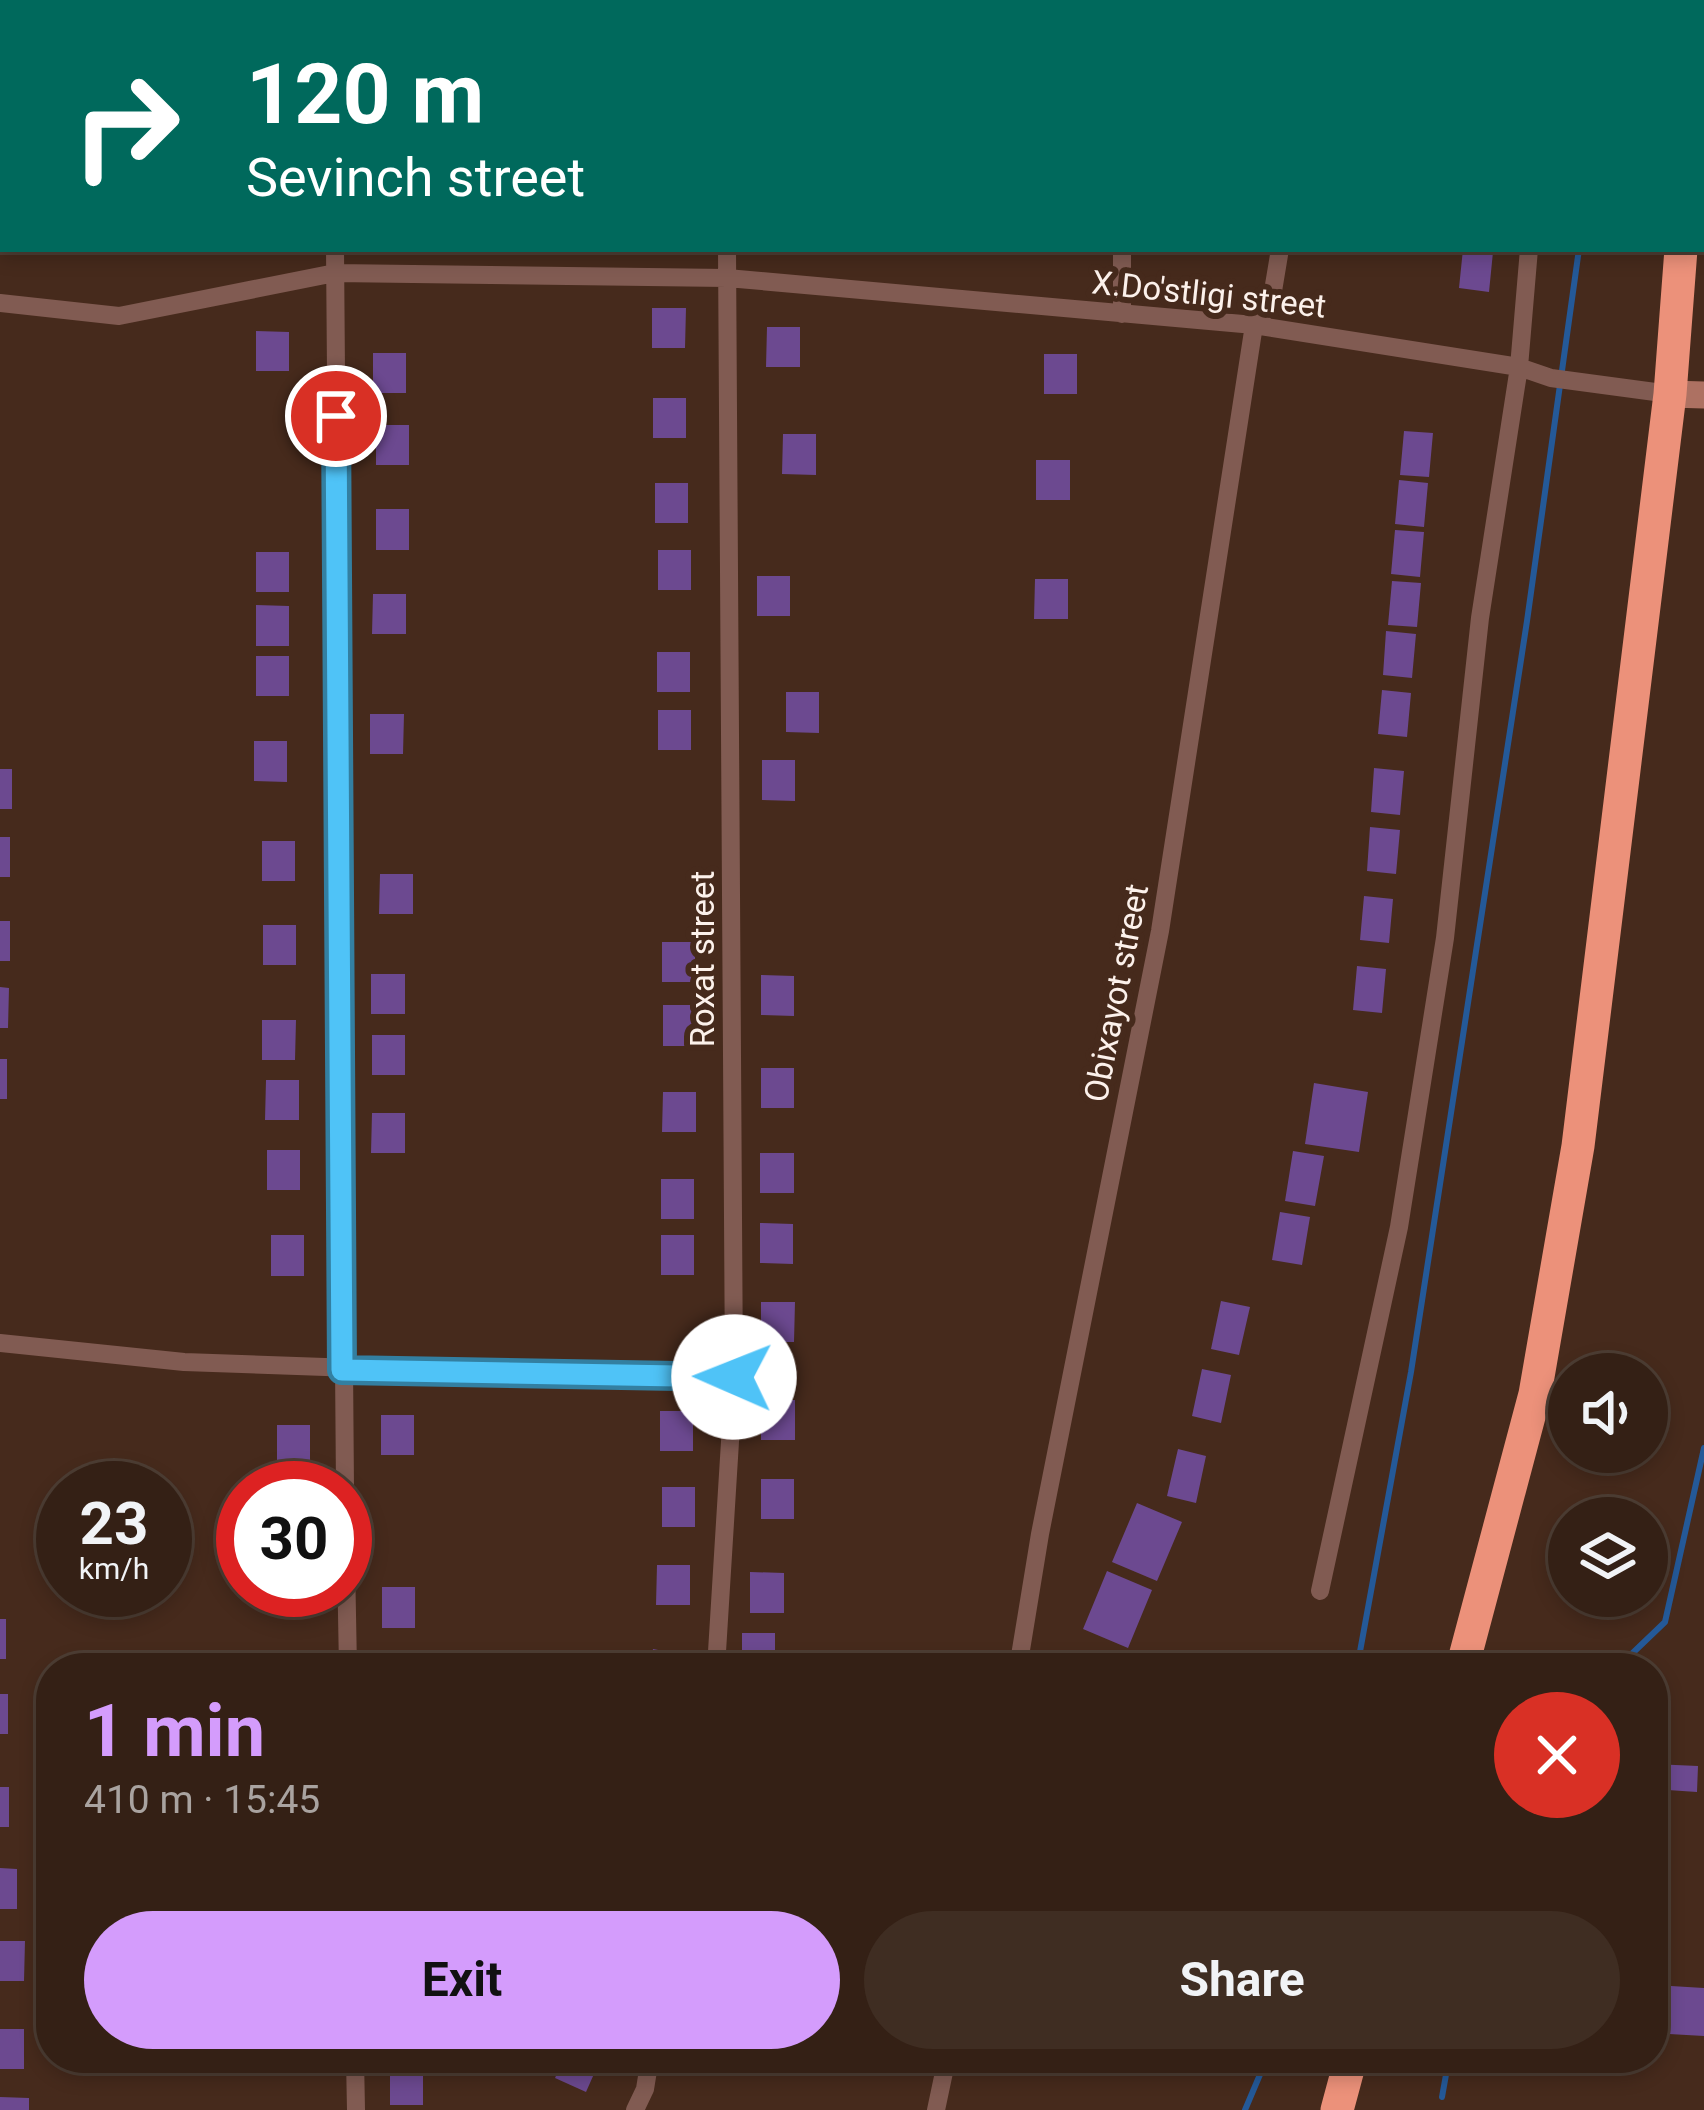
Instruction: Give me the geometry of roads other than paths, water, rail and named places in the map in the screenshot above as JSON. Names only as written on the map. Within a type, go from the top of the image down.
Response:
[{"type":"highway","points":[[1466,1653],[1534,1394],[1578,1146],[1670,394],[1681,252]]},
{"type":"highway","points":[[1336,2110],[1347,2073]]},
{"type":"street","points":[[335,252],[344,1461]]},
{"type":"street","name":"Roxat street","points":[[717,1653],[734,1377],[727,252]]},
{"type":"street","points":[[1122,252],[1122,314]]},
{"type":"street","name":"Obixayot street","points":[[1020,1653],[1160,932],[1254,325],[1271,303],[1280,252]]},
{"type":"street","points":[[1320,1592],[1399,1227],[1445,938],[1480,618],[1519,367],[1529,252]]},
{"type":"street","name":"X.Do'stligi street","points":[[0,303],[118,316],[334,273],[727,278],[1254,325],[1519,367],[1610,388],[1670,394]]},
{"type":"street","points":[[1670,394],[1704,395]]},
{"type":"street","points":[[0,1343],[184,1362],[342,1370],[734,1377]]},
{"type":"street","points":[[347,1617],[348,1653]]},
{"type":"street","points":[[356,2073],[356,2110]]},
{"type":"street","points":[[635,2110],[648,2073]]},
{"type":"street","points":[[936,2110],[944,2073]]},
{"type":"waterway","points":[[1360,1653],[1411,1372],[1579,252]]},
{"type":"waterway","points":[[1633,1653],[1665,1622],[1704,1448]]},
{"type":"waterway","points":[[1245,2110],[1261,2073]]},
{"type":"waterway","points":[[1442,2097],[1446,2073]]}]
